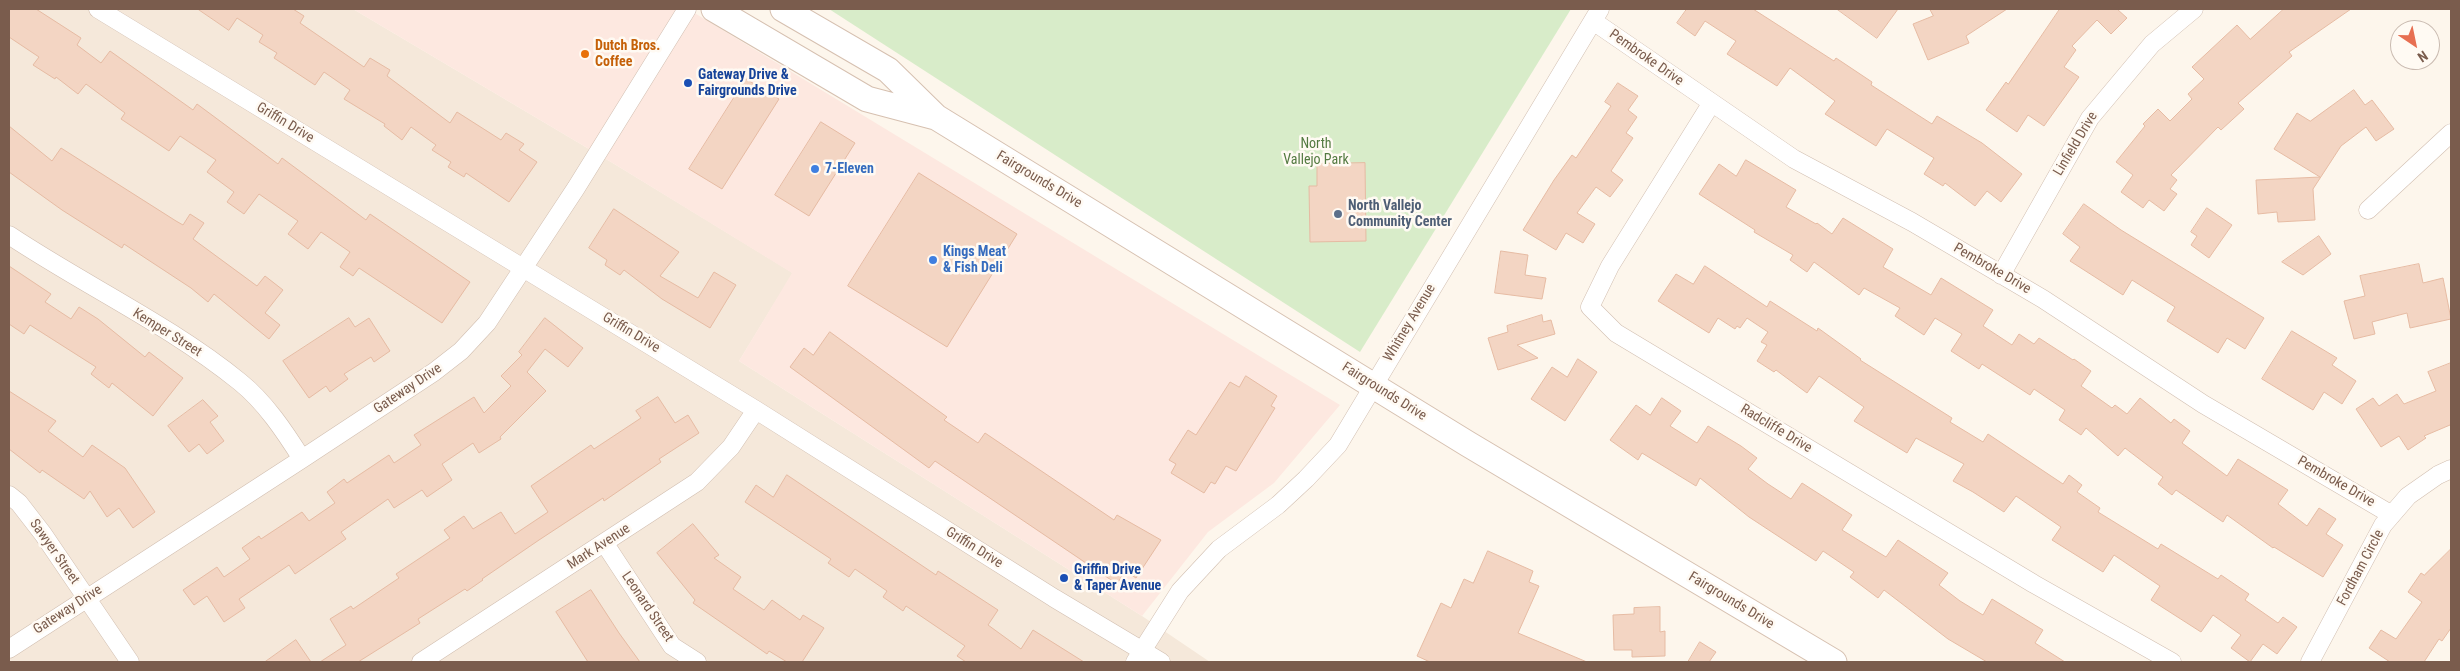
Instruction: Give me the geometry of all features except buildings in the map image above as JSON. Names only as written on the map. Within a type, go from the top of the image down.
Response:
[{"type":"main road","name":"Fairgrounds Drive","points":[[714,9],[867,99],[936,117]]},
{"type":"main road","name":"Fairgrounds Drive","points":[[783,9],[888,70],[936,117],[1372,385],[1834,662]]},
{"type":"street","name":"Griffin Drive","points":[[98,9],[756,410],[1054,598],[1139,656],[1161,662]]},
{"type":"street","name":"Gateway Drive","points":[[9,649],[434,372],[461,351],[487,323],[576,188],[687,9]]},
{"type":"street","name":"Linfield Drive","points":[[2001,275],[2090,118],[2152,44],[2194,9]]},
{"type":"street","name":"Pembroke Drive","points":[[1596,15],[1711,104],[1794,159],[1912,222],[2043,299],[2203,404],[2392,515]]},
{"type":"street","name":"Whitney Avenue","points":[[1139,656],[1180,591],[1219,549],[1278,505],[1306,479],[1338,444],[1596,15]]},
{"type":"street","name":"Radcliffe Drive","points":[[1711,104],[1610,266],[1590,307],[1616,332],[2034,584],[2172,662]]},
{"type":"street","points":[[2368,210],[2451,132]]},
{"type":"street","name":"Kemper Street","points":[[9,235],[190,346],[241,383],[283,429],[302,459]]},
{"type":"street","name":"Mark Avenue","points":[[421,662],[605,544],[697,482],[713,468],[731,447],[756,410]]},
{"type":"street","name":"Fordham Circle","points":[[2310,662],[2383,525],[2408,496],[2438,475],[2451,469]]},
{"type":"street","name":"Sawyer Street","points":[[9,495],[19,503],[43,534],[130,662]]},
{"type":"street","name":"Leonard Street","points":[[605,544],[672,646],[697,662]]},
{"type":"shaded area","points":[[9,9],[353,9],[616,165],[793,273],[739,361],[1142,616],[1210,662],[9,662]]},
{"type":"shaded area","points":[[353,9],[688,9],[1340,405],[1274,483],[1208,532],[1142,616],[739,361],[792,273],[616,165]]},
{"type":"green space","name":"North Vallejo Park","points":[[829,9],[1571,9],[1360,352]]},
{"type":"place","name":"Dutch Bros. Coffee","points":[[585,54]]},
{"type":"place","name":"Gateway Drive & Fairgrounds Drive","points":[[688,83]]},
{"type":"place","name":"7-Eleven","points":[[815,169]]},
{"type":"place","name":"North Vallejo Community Center","points":[[1338,214]]},
{"type":"place","name":"Kings Meat & Fish Deli","points":[[933,260]]},
{"type":"place","name":"Griffin Drive & Taper Avenue","points":[[1064,578]]}]
